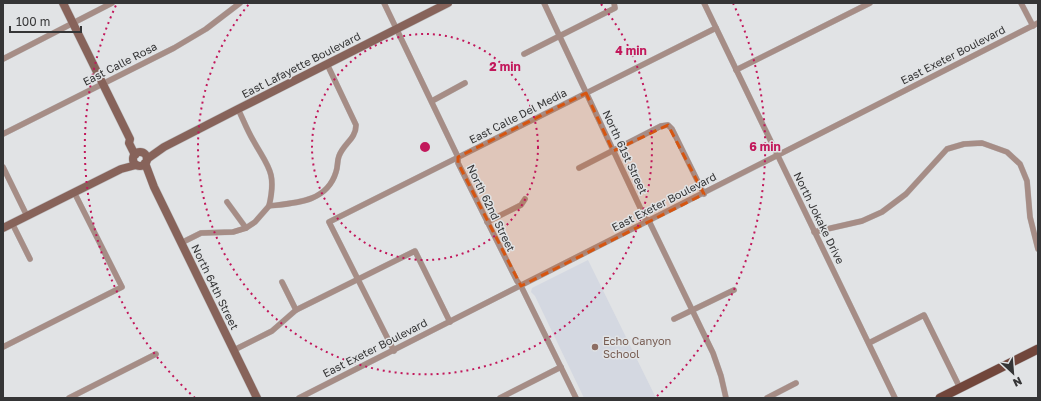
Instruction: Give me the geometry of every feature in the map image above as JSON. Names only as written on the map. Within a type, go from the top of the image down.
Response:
[{"type":"main road","points":[[940,398],[1038,349]]},
{"type":"street","name":"North 64th Street","points":[[63,3],[130,139],[129,143],[140,159],[257,398]]},
{"type":"street","points":[[3,59],[112,3]]},
{"type":"street","name":"East Calle Rosa","points":[[3,134],[174,48],[206,29],[240,3]]},
{"type":"street","name":"North 62nd Street","points":[[384,3],[458,157],[458,163],[576,398]]},
{"type":"street","name":"East Lafayette Boulevard","points":[[3,228],[448,3]]},
{"type":"street","name":"North 61st Street","points":[[544,3],[645,218],[649,221],[693,310],[717,363],[726,398]]},
{"type":"street","name":"North Jokake Drive","points":[[704,3],[895,398]]},
{"type":"street","points":[[736,70],[870,3]]},
{"type":"street","points":[[1021,3],[1035,25]]},
{"type":"street","points":[[524,54],[560,36],[614,5]]},
{"type":"street","name":"East Exeter Boulevard","points":[[299,398],[1035,25]]},
{"type":"street","name":"East Calle Del Media","points":[[358,279],[329,222],[716,28]]},
{"type":"street","points":[[269,206],[293,203],[312,198],[324,192],[331,184],[336,172],[339,157],[356,133],[356,125],[327,64]]},
{"type":"street","points":[[432,101],[465,83]]},
{"type":"street","points":[[181,243],[200,233],[233,232],[246,228],[255,222],[269,206],[273,182],[270,168],[253,140],[238,109]]},
{"type":"street","points":[[579,168],[662,126],[668,125],[672,129],[704,194]]},
{"type":"street","points":[[814,232],[862,221],[882,212],[906,194],[947,150],[964,144],[982,143],[1007,152],[1020,164],[1027,181],[1030,217],[1038,249]]},
{"type":"street","points":[[3,167],[27,216]]},
{"type":"street","points":[[3,347],[122,288],[74,192]]},
{"type":"street","points":[[487,222],[521,205],[525,200]]},
{"type":"street","points":[[227,202],[246,228]]},
{"type":"street","points":[[12,223],[30,258]]},
{"type":"street","points":[[234,350],[272,331],[296,310],[415,251],[450,322]]},
{"type":"street","points":[[358,279],[394,351]]},
{"type":"street","points":[[282,282],[296,310]]},
{"type":"street","points":[[674,319],[734,290]]},
{"type":"street","points":[[869,343],[924,315],[960,388]]},
{"type":"street","points":[[69,398],[156,354]]},
{"type":"street","points":[[500,398],[561,367]]},
{"type":"street","points":[[767,398],[796,383]]},
{"type":"highlighted area","points":[[586,93],[613,151],[668,125],[704,194],[521,286],[458,163],[458,157]]},
{"type":"shaded area","name":"Echo Canyon School","points":[[588,260],[656,398],[584,398],[535,296],[531,292],[532,288]]},
{"type":"place","name":"Echo Canyon School","points":[[595,347]]}]
